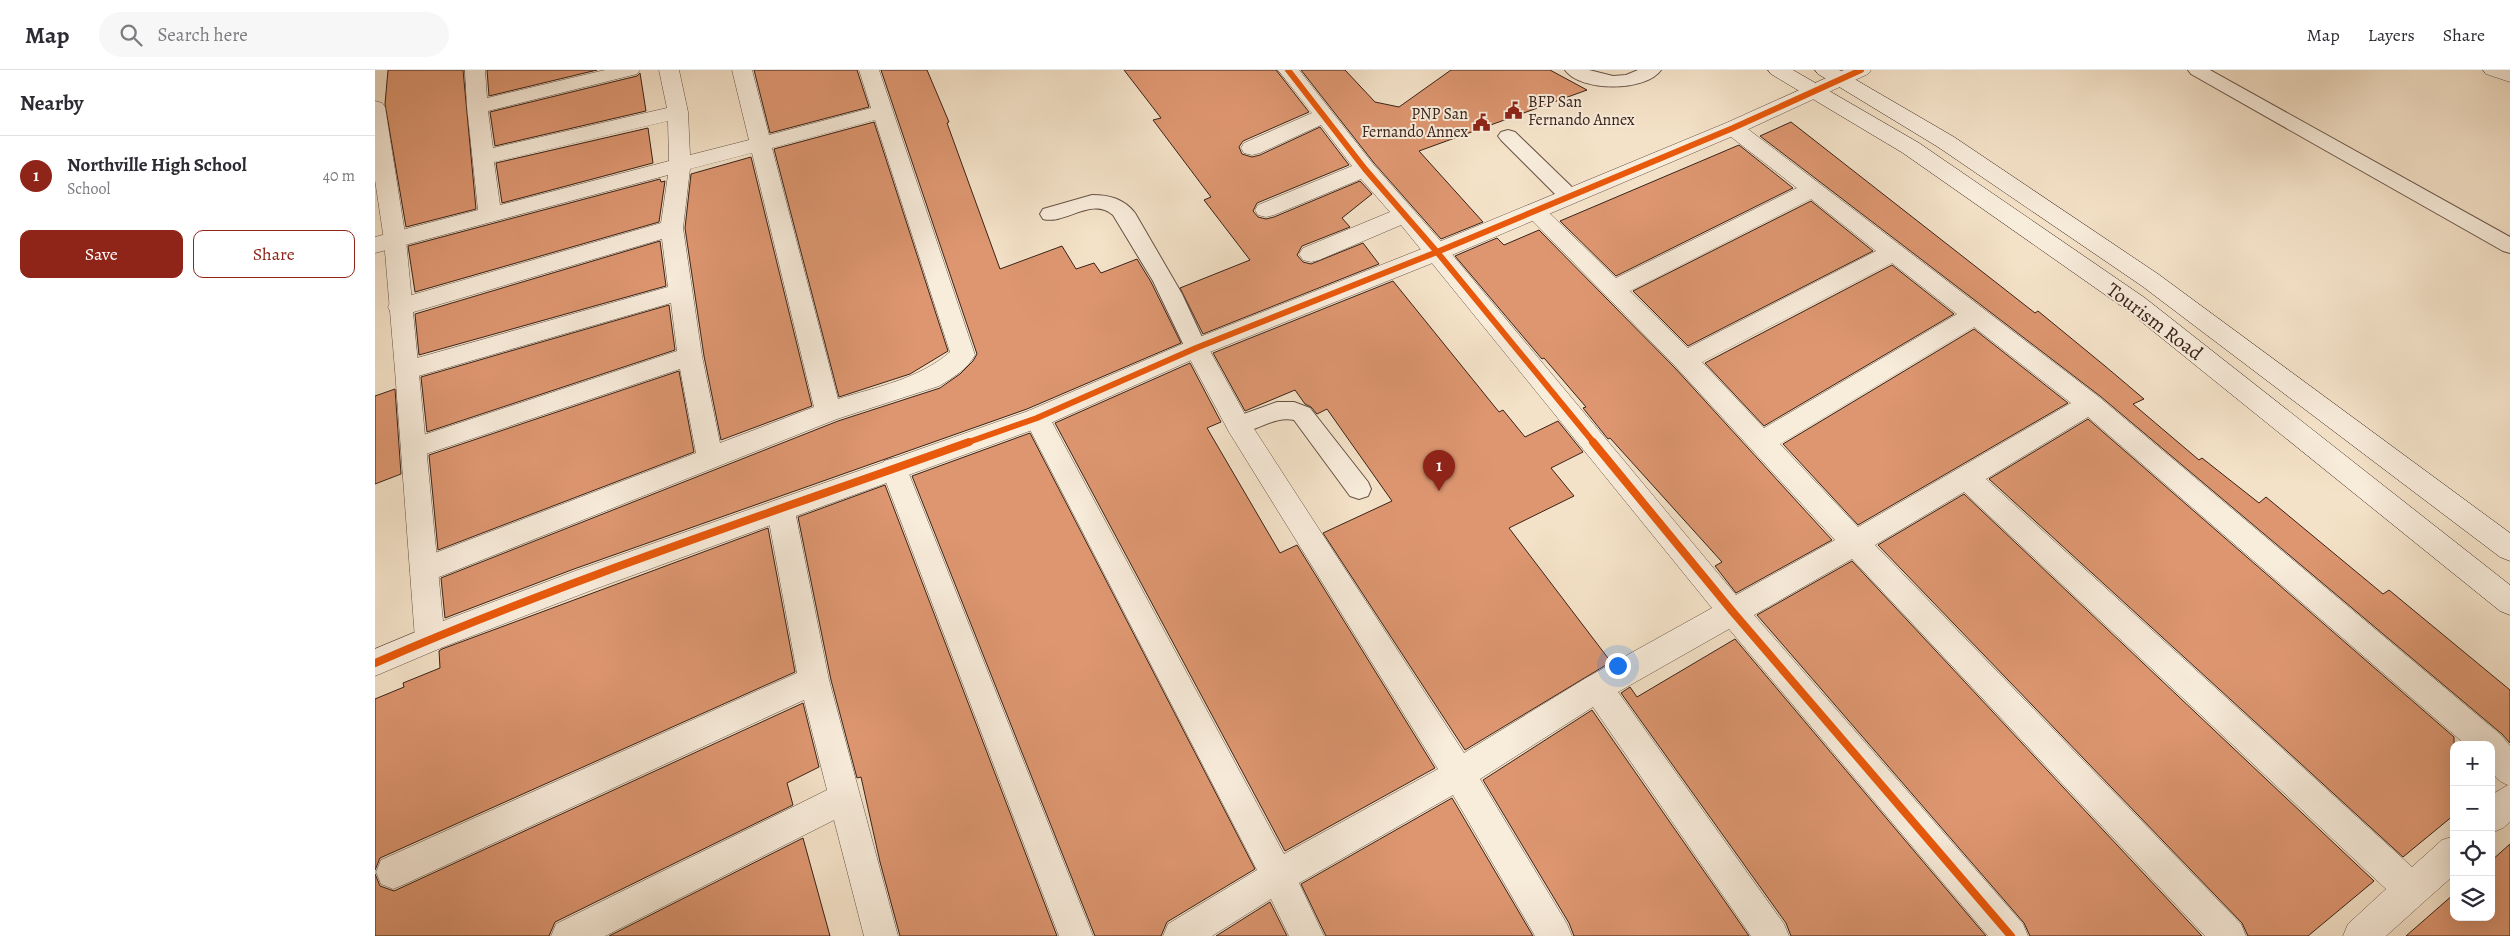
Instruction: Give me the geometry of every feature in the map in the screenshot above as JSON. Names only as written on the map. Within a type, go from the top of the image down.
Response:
[{"type":"street","points":[[475,70],[477,107],[485,158],[490,215]]},
{"type":"street","points":[[477,107],[630,70]]},
{"type":"street","points":[[669,70],[678,112],[680,165],[672,228],[689,356],[710,458]]},
{"type":"street","points":[[742,70],[828,412]]},
{"type":"street","points":[[424,570],[828,412],[930,379],[945,371],[963,355],[869,70]]},
{"type":"street","points":[[1288,70],[1325,115],[1365,170],[1437,252],[1732,611],[2011,936]]},
{"type":"street","name":"Tourism Road","points":[[1778,70],[1836,78],[1946,142],[2150,280],[2510,549]]},
{"type":"street","points":[[2493,70],[2510,76]]},
{"type":"street","points":[[375,663],[430,638],[585,580],[1037,418],[1196,348],[1437,252],[1733,128],[1836,78]]},
{"type":"street","name":"Tourism Road","points":[[1836,78],[1911,148],[2136,304],[2510,602]]},
{"type":"street","points":[[375,107],[385,242],[400,307],[408,370],[430,638]]},
{"type":"street","points":[[485,158],[678,112]]},
{"type":"street","points":[[385,242],[680,165],[760,142],[882,112]]},
{"type":"street","points":[[1253,148],[1325,115]]},
{"type":"street","points":[[1733,128],[2090,404],[2486,741]]},
{"type":"street","points":[[1266,210],[1365,170]]},
{"type":"street","points":[[1615,289],[1813,189]]},
{"type":"street","points":[[1535,211],[1685,360],[1855,543],[2229,936]]},
{"type":"street","points":[[1311,254],[1405,214]]},
{"type":"street","points":[[400,307],[672,228]]},
{"type":"street","points":[[1685,360],[1893,252]]},
{"type":"street","points":[[408,370],[679,292]]},
{"type":"street","points":[[1762,442],[1975,315]]},
{"type":"street","points":[[1196,348],[1238,425],[1459,774],[1555,936]]},
{"type":"street","points":[[414,448],[689,356]]},
{"type":"street","points":[[1180,936],[1279,876],[1459,774],[1597,688],[1855,543],[2090,404]]},
{"type":"street","points":[[1037,418],[1279,876],[1307,936]]},
{"type":"street","points":[[894,469],[1077,936]]},
{"type":"street","points":[[1966,477],[2412,890]]},
{"type":"street","points":[[781,511],[814,680],[881,936]]},
{"type":"street","points":[[393,872],[814,680]]},
{"type":"street","points":[[1597,688],[1772,936]]},
{"type":"street","points":[[2495,750],[2510,771]]},
{"type":"street","points":[[568,936],[846,797]]},
{"type":"street","points":[[2495,813],[2510,800]]},
{"type":"street","points":[[2359,936],[2450,856]]},
{"type":"lane","points":[[1574,70],[1595,81],[1621,83],[1652,70]]},
{"type":"lane","points":[[2197,70],[2510,246]]},
{"type":"lane","points":[[1508,136],[1569,196]]},
{"type":"lane","points":[[1050,214],[1082,204],[1101,202],[1117,207],[1133,228],[1176,301],[1196,348]]},
{"type":"lane","points":[[1238,425],[1281,408],[1290,408],[1302,414],[1359,489]]},
{"type":"building","points":[[388,70],[463,70],[476,209],[406,227],[385,104]]},
{"type":"building","points":[[487,70],[597,70],[489,96]]},
{"type":"building","points":[[754,70],[857,70],[869,107],[770,133]]},
{"type":"building","points":[[881,70],[927,70],[949,122],[947,123],[1000,269],[1062,246],[1076,269],[1094,263],[1101,273],[1137,259],[1151,282],[1181,343],[1027,409],[574,569],[445,618],[441,578],[838,421],[940,388],[960,374],[973,361],[977,354]]},
{"type":"building","points":[[1124,70],[1276,70],[1309,112],[1243,141],[1239,147],[1242,154],[1252,157],[1260,155],[1320,127],[1349,165],[1257,203],[1253,211],[1258,217],[1266,219],[1274,217],[1360,181],[1372,194],[1342,218],[1350,227],[1302,246],[1297,255],[1303,262],[1311,264],[1363,243],[1379,264],[1203,334],[1180,288],[1250,260],[1204,200],[1211,197],[1153,120],[1161,118]]},
{"type":"building","points":[[1301,70],[1345,70],[1375,102],[1399,107],[1451,70],[1550,70],[1587,90],[1419,151],[1483,222],[1441,239],[1374,163]]},
{"type":"building","points":[[640,73],[646,111],[495,146],[490,112],[637,76]]},
{"type":"building","points":[[874,122],[948,351],[910,374],[839,397],[774,149]]},
{"type":"building","points":[[1791,122],[2035,313],[2038,311],[2105,366],[2144,399],[2133,404],[2199,460],[2202,458],[2259,503],[2266,497],[2383,594],[2389,590],[2510,690],[2510,743],[2502,734],[2100,396],[1760,136]]},
{"type":"building","points":[[648,128],[653,163],[502,203],[496,163]]},
{"type":"building","points":[[1739,145],[1793,188],[1616,276],[1560,221]]},
{"type":"building","points":[[751,157],[812,406],[721,440],[704,356],[685,228],[691,174]]},
{"type":"building","points":[[660,179],[661,182],[665,181],[659,222],[415,292],[408,246]]},
{"type":"building","points":[[1811,201],[1873,251],[1688,346],[1633,291]]},
{"type":"building","points":[[1539,230],[1675,368],[1832,540],[1736,593],[1715,566],[1722,562],[1610,438],[1608,439],[1583,408],[1586,407],[1544,358],[1542,359],[1455,256],[1497,238],[1504,245]]},
{"type":"building","points":[[660,241],[666,286],[419,355],[415,314]]},
{"type":"building","points":[[1892,265],[1954,314],[1764,426],[1705,363]]},
{"type":"building","points":[[1393,281],[1499,412],[1503,410],[1525,437],[1558,421],[1583,452],[1551,468],[1574,496],[1509,528],[1611,662],[1465,750],[1323,533],[1392,501],[1327,409],[1317,414],[1311,407],[1305,404],[1295,390],[1245,411],[1213,353]]},
{"type":"building","points":[[669,305],[675,350],[427,432],[421,377]]},
{"type":"building","points":[[1974,329],[2068,403],[1858,525],[1783,444]]},
{"type":"building","points":[[1190,363],[1221,422],[1207,428],[1280,553],[1297,545],[1435,768],[1285,851],[1055,423]]},
{"type":"building","points":[[679,371],[694,452],[438,550],[429,455]]},
{"type":"building","points":[[395,389],[401,474],[375,484],[375,396]]},
{"type":"building","points":[[2088,419],[2454,737],[2454,741],[2450,741],[2450,818],[2403,857],[1989,479]]},
{"type":"building","points":[[1030,433],[1255,869],[1167,922],[1161,936],[1095,936],[912,476]]},
{"type":"building","points":[[885,485],[1057,936],[900,936],[880,862],[861,777],[857,778],[831,680],[798,517]]},
{"type":"building","points":[[1964,494],[2374,881],[2308,936],[2248,936],[2242,923],[1878,545]]},
{"type":"building","points":[[768,528],[795,672],[380,858],[375,870],[375,699],[404,687],[403,683],[440,668],[439,651],[442,649]]},
{"type":"building","points":[[1852,561],[2202,936],[2030,936],[2024,923],[1757,615]]},
{"type":"building","points":[[1735,639],[1986,936],[1791,936],[1786,923],[1621,693],[1630,687],[1637,697]]},
{"type":"building","points":[[803,703],[819,767],[787,783],[793,805],[555,922],[549,936],[375,936],[375,874],[380,886],[394,891]]},
{"type":"building","points":[[1592,710],[1749,936],[1574,936],[1569,923],[1483,780]]},
{"type":"building","points":[[1452,798],[1533,936],[1326,936],[1301,884]]},
{"type":"building","points":[[803,838],[830,936],[609,936]]},
{"type":"building","points":[[2510,844],[2510,936],[2406,936],[2450,898],[2450,921],[2495,921],[2495,857]]},
{"type":"building","points":[[1270,902],[1287,936],[1216,936]]},
{"type":"cycle path","points":[[1288,70],[1325,115],[1365,169],[1437,252],[1732,611],[2011,936]]},
{"type":"cycle path","points":[[375,663],[430,639],[585,580],[1037,418],[1196,348],[1437,252],[1733,128],[1861,70]]},
{"type":"place","name":"BFP San Fernando Annex","points":[[1514,110]]},
{"type":"place","name":"PNP San Fernando Annex","points":[[1482,122]]},
{"type":"place","name":"Northville High School","points":[[1439,491]]}]
